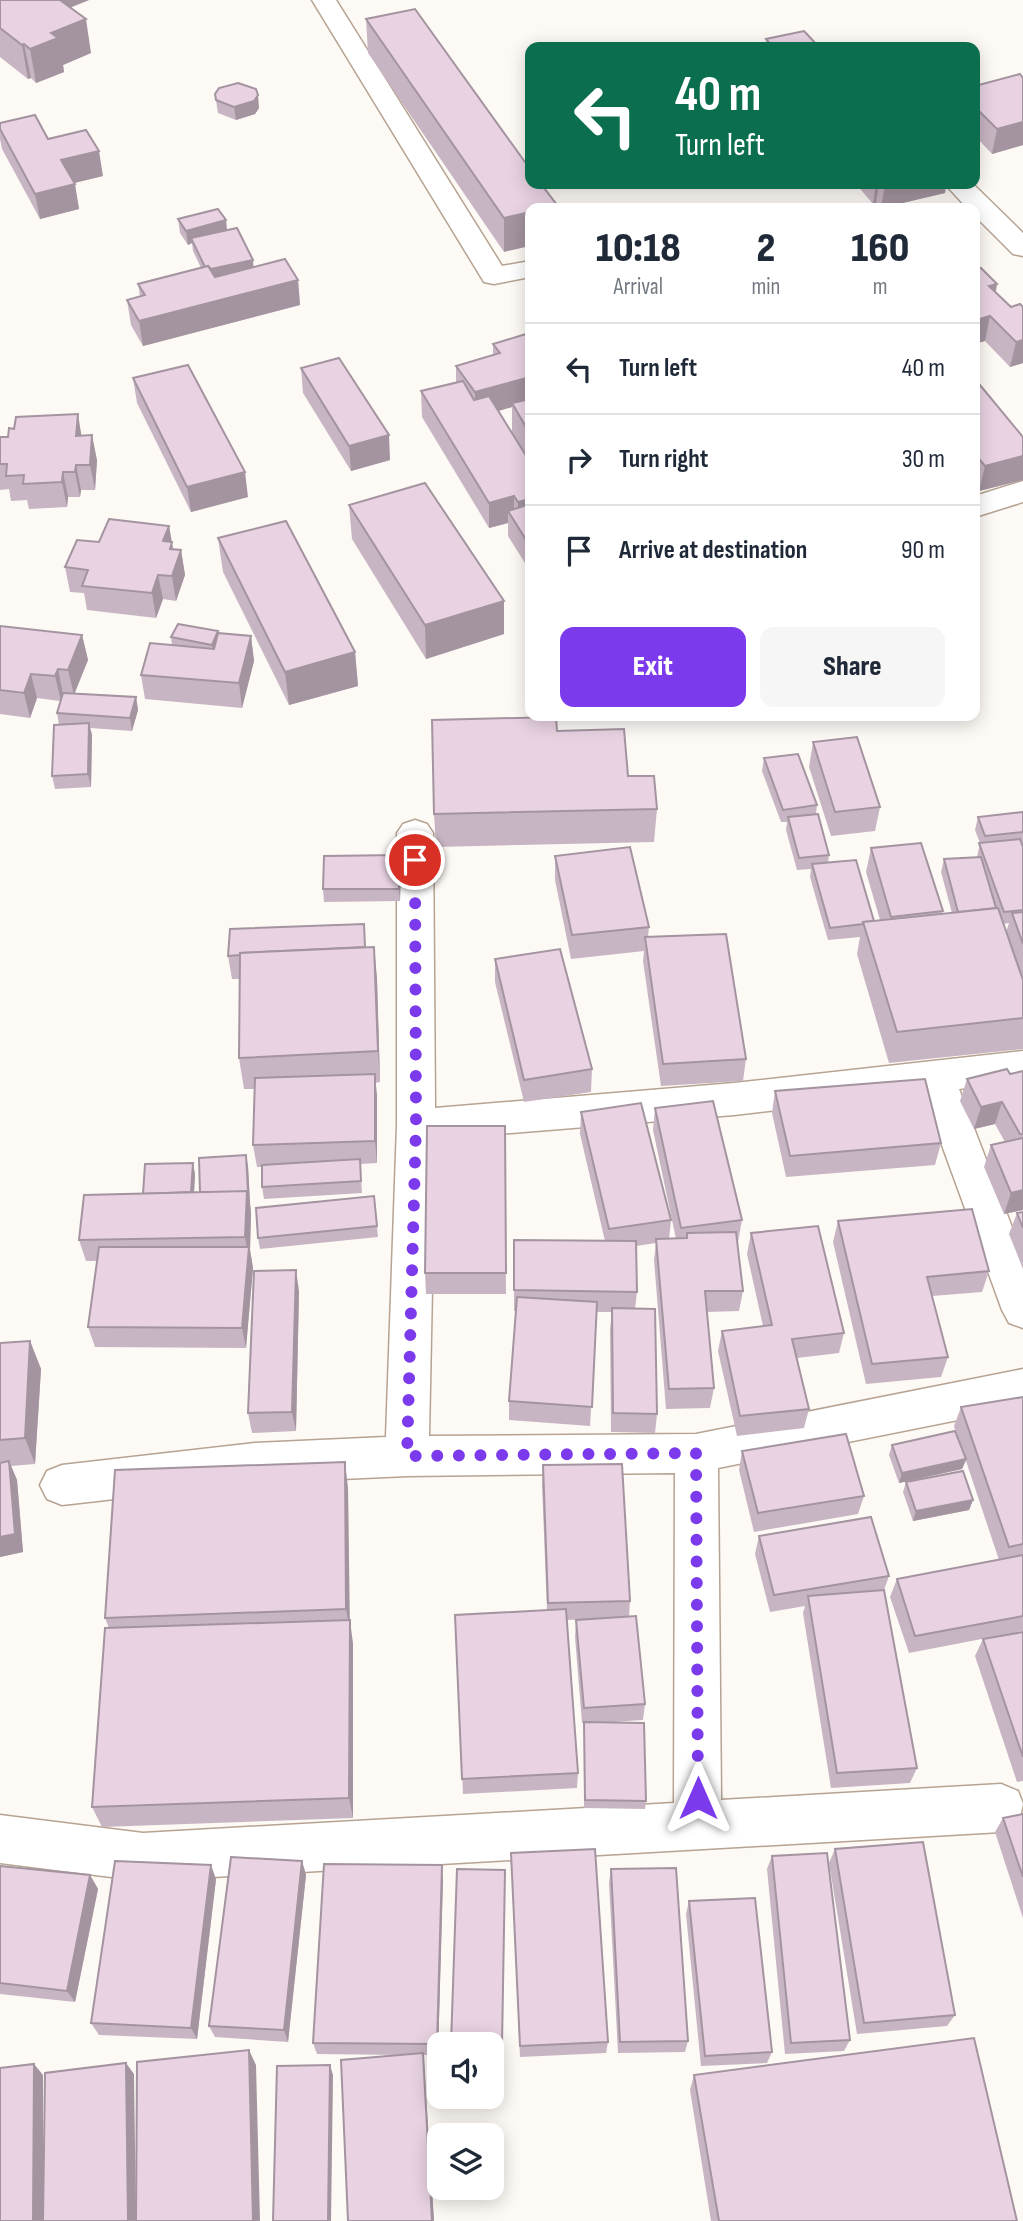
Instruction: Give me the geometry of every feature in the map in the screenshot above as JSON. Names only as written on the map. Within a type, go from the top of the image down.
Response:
[{"type":"street","points":[[324,0],[494,276],[525,270]]},
{"type":"street","points":[[963,189],[977,203]]},
{"type":"street","points":[[980,206],[1023,248]]},
{"type":"street","points":[[980,505],[1023,491]]},
{"type":"street","points":[[407,1456],[416,1125],[415,834]]},
{"type":"street","points":[[416,1125],[734,1099],[1023,1066]]},
{"type":"street","points":[[935,1075],[1023,1310]]},
{"type":"street","points":[[62,1485],[255,1463],[407,1456],[696,1453],[1023,1388]]},
{"type":"street","points":[[696,1453],[698,1824]]},
{"type":"street","points":[[0,1839],[144,1857],[1002,1808]]},
{"type":"building","points":[[0,0],[60,0],[86,19],[51,33],[58,38],[30,49],[0,28]]},
{"type":"building","points":[[415,9],[525,162],[525,189],[545,189],[555,203],[525,203],[525,213],[504,218],[366,19]]},
{"type":"building","points":[[804,31],[814,42],[769,42],[766,39]]},
{"type":"building","points":[[1020,74],[1023,78],[1023,122],[997,129],[980,112],[980,85]]},
{"type":"building","points":[[238,83],[256,89],[258,95],[254,101],[234,107],[216,100],[215,94],[219,88]]},
{"type":"building","points":[[35,115],[48,139],[86,130],[99,151],[61,160],[75,184],[35,194],[0,129],[0,123]]},
{"type":"building","points":[[218,209],[226,220],[186,231],[178,219]]},
{"type":"building","points":[[237,228],[253,260],[211,269],[205,267],[191,238]]},
{"type":"building","points":[[285,259],[298,280],[139,321],[127,300],[145,295],[138,284],[208,266],[215,277]]},
{"type":"building","points":[[980,268],[997,284],[989,286],[1011,307],[1020,304],[1023,307],[1023,340],[1016,342],[990,316],[980,319]]},
{"type":"building","points":[[525,334],[525,378],[475,392],[456,366],[500,353],[493,344]]},
{"type":"building","points":[[339,358],[389,435],[349,446],[301,368]]},
{"type":"building","points":[[188,365],[245,472],[187,487],[133,378]]},
{"type":"building","points":[[463,381],[474,400],[489,396],[525,454],[525,500],[518,502],[514,496],[489,503],[421,391]]},
{"type":"building","points":[[980,385],[1023,437],[1023,456],[985,466],[980,460]]},
{"type":"building","points":[[525,400],[525,425],[512,403]]},
{"type":"building","points":[[78,414],[76,436],[92,435],[90,465],[76,465],[75,472],[63,472],[62,482],[23,484],[24,475],[6,476],[7,464],[0,464],[0,437],[8,437],[9,428],[14,429],[16,417]]},
{"type":"building","points":[[425,483],[504,601],[425,625],[349,505]]},
{"type":"building","points":[[525,506],[525,538],[508,511]]},
{"type":"building","points":[[109,519],[169,526],[163,541],[172,542],[170,549],[181,550],[172,576],[158,575],[152,593],[82,586],[88,570],[65,567],[77,540],[99,542]]},
{"type":"building","points":[[286,521],[355,652],[285,672],[218,538]]},
{"type":"building","points":[[178,624],[218,631],[212,645],[171,637]]},
{"type":"building","points":[[0,626],[82,635],[68,670],[58,669],[55,676],[31,674],[24,693],[0,690]]},
{"type":"building","points":[[218,633],[251,636],[239,683],[141,675],[150,643],[214,649]]},
{"type":"building","points":[[63,693],[136,697],[130,718],[57,713]]},
{"type":"building","points":[[525,718],[525,721],[556,721],[557,731],[624,729],[628,776],[654,776],[657,809],[434,814],[432,720]]},
{"type":"building","points":[[89,723],[88,774],[52,776],[54,725]]},
{"type":"building","points":[[857,737],[880,807],[835,812],[813,742]]},
{"type":"building","points":[[798,754],[817,805],[783,810],[764,758]]},
{"type":"building","points":[[1023,812],[1023,832],[985,836],[978,817]]},
{"type":"building","points":[[818,814],[829,855],[799,858],[788,817]]},
{"type":"building","points":[[1020,839],[1023,847],[1023,910],[1004,912],[979,843]]},
{"type":"building","points":[[921,843],[943,911],[891,917],[871,848]]},
{"type":"building","points":[[630,847],[649,927],[572,935],[555,856]]},
{"type":"building","points":[[400,855],[399,889],[323,889],[324,856]]},
{"type":"building","points":[[981,857],[996,908],[958,912],[944,859]]},
{"type":"building","points":[[856,860],[874,921],[830,928],[812,864]]},
{"type":"building","points":[[998,908],[1023,980],[1023,1018],[897,1032],[863,922]]},
{"type":"building","points":[[1023,912],[1023,944],[1012,913]]},
{"type":"building","points":[[364,924],[365,947],[240,953],[228,956],[230,929]]},
{"type":"building","points":[[726,934],[746,1059],[663,1064],[645,937]]},
{"type":"building","points":[[374,947],[378,1051],[239,1058],[240,953]]},
{"type":"building","points":[[560,949],[592,1069],[524,1080],[495,959]]},
{"type":"building","points":[[1007,1069],[1010,1074],[1023,1071],[1023,1134],[1020,1134],[1002,1102],[981,1107],[967,1079]]},
{"type":"building","points":[[375,1074],[375,1141],[253,1145],[255,1078]]},
{"type":"building","points":[[925,1079],[941,1143],[790,1156],[775,1091]]},
{"type":"building","points":[[713,1101],[742,1220],[681,1228],[655,1108]]},
{"type":"building","points":[[641,1103],[671,1220],[609,1229],[581,1112]]},
{"type":"building","points":[[427,1126],[505,1126],[506,1273],[425,1273]]},
{"type":"building","points":[[1023,1138],[1023,1190],[1011,1193],[991,1145]]},
{"type":"building","points":[[246,1155],[248,1192],[200,1192],[199,1158]]},
{"type":"building","points":[[360,1159],[361,1181],[262,1187],[262,1165]]},
{"type":"building","points":[[193,1163],[191,1192],[143,1194],[145,1164]]},
{"type":"building","points":[[247,1191],[245,1237],[79,1240],[84,1195]]},
{"type":"building","points":[[374,1196],[377,1226],[258,1238],[256,1208]]},
{"type":"building","points":[[972,1209],[989,1271],[927,1277],[948,1357],[872,1364],[838,1221]]},
{"type":"building","points":[[1023,1212],[1023,1228],[1017,1213]]},
{"type":"building","points":[[818,1226],[844,1333],[792,1339],[809,1409],[740,1416],[722,1331],[772,1325],[751,1233]]},
{"type":"building","points":[[736,1232],[743,1291],[705,1291],[714,1388],[669,1389],[656,1239],[687,1238],[687,1233]]},
{"type":"building","points":[[514,1240],[636,1241],[637,1292],[514,1290]]},
{"type":"building","points":[[99,1247],[249,1247],[242,1328],[88,1327]]},
{"type":"building","points":[[296,1270],[292,1412],[248,1413],[254,1271]]},
{"type":"building","points":[[517,1297],[597,1302],[592,1407],[509,1401]]},
{"type":"building","points":[[612,1308],[655,1309],[657,1414],[613,1413]]},
{"type":"building","points":[[30,1341],[25,1438],[0,1440],[0,1343]]},
{"type":"building","points":[[1023,1397],[1023,1544],[1009,1547],[961,1407]]},
{"type":"building","points":[[955,1431],[966,1459],[902,1473],[892,1445]]},
{"type":"building","points":[[846,1434],[864,1496],[758,1513],[742,1451]]},
{"type":"building","points":[[9,1461],[15,1534],[0,1537],[0,1463]]},
{"type":"building","points":[[345,1462],[346,1609],[105,1618],[115,1470]]},
{"type":"building","points":[[622,1464],[630,1601],[548,1603],[543,1465]]},
{"type":"building","points":[[963,1471],[973,1500],[916,1511],[906,1482]]},
{"type":"building","points":[[871,1517],[889,1576],[774,1595],[759,1536]]},
{"type":"building","points":[[1023,1555],[1023,1616],[915,1636],[897,1579]]},
{"type":"building","points":[[884,1590],[917,1768],[837,1773],[808,1596]]},
{"type":"building","points":[[566,1609],[578,1773],[462,1779],[455,1615]]},
{"type":"building","points":[[636,1616],[645,1704],[584,1708],[576,1620]]},
{"type":"building","points":[[350,1620],[349,1798],[92,1807],[105,1628]]},
{"type":"building","points":[[1023,1632],[1023,1757],[983,1639]]},
{"type":"building","points":[[584,1722],[644,1723],[646,1801],[585,1800]]},
{"type":"building","points":[[1023,1814],[1023,1877],[1003,1818]]},
{"type":"building","points":[[923,1842],[955,2015],[864,2023],[835,1849]]},
{"type":"building","points":[[595,1849],[608,2042],[520,2046],[511,1853]]},
{"type":"building","points":[[827,1853],[850,2040],[791,2043],[772,1856]]},
{"type":"building","points":[[231,1857],[302,1861],[284,2030],[209,2026]]},
{"type":"building","points":[[115,1861],[211,1865],[191,2028],[91,2023]]},
{"type":"building","points":[[324,1864],[442,1865],[437,2032],[427,2032],[427,2044],[313,2043]]},
{"type":"building","points":[[0,1866],[90,1875],[67,1991],[0,1983]]},
{"type":"building","points":[[676,1868],[688,2041],[620,2042],[611,1869]]},
{"type":"building","points":[[457,1869],[505,1870],[502,2032],[451,2032]]},
{"type":"building","points":[[755,1898],[772,2052],[705,2056],[689,1901]]},
{"type":"building","points":[[974,2038],[1017,2221],[719,2221],[694,2075]]},
{"type":"building","points":[[249,2050],[253,2221],[136,2221],[137,2062]]},
{"type":"building","points":[[423,2053],[427,2200],[431,2200],[432,2221],[348,2221],[341,2060]]},
{"type":"building","points":[[126,2063],[128,2221],[43,2221],[45,2073]]},
{"type":"building","points":[[34,2064],[33,2221],[0,2221],[0,2068]]},
{"type":"building","points":[[330,2065],[328,2221],[273,2221],[277,2066]]},
{"type":"route","points":[[415,860],[416,1125],[407,1456],[696,1453],[698,1798]]}]
